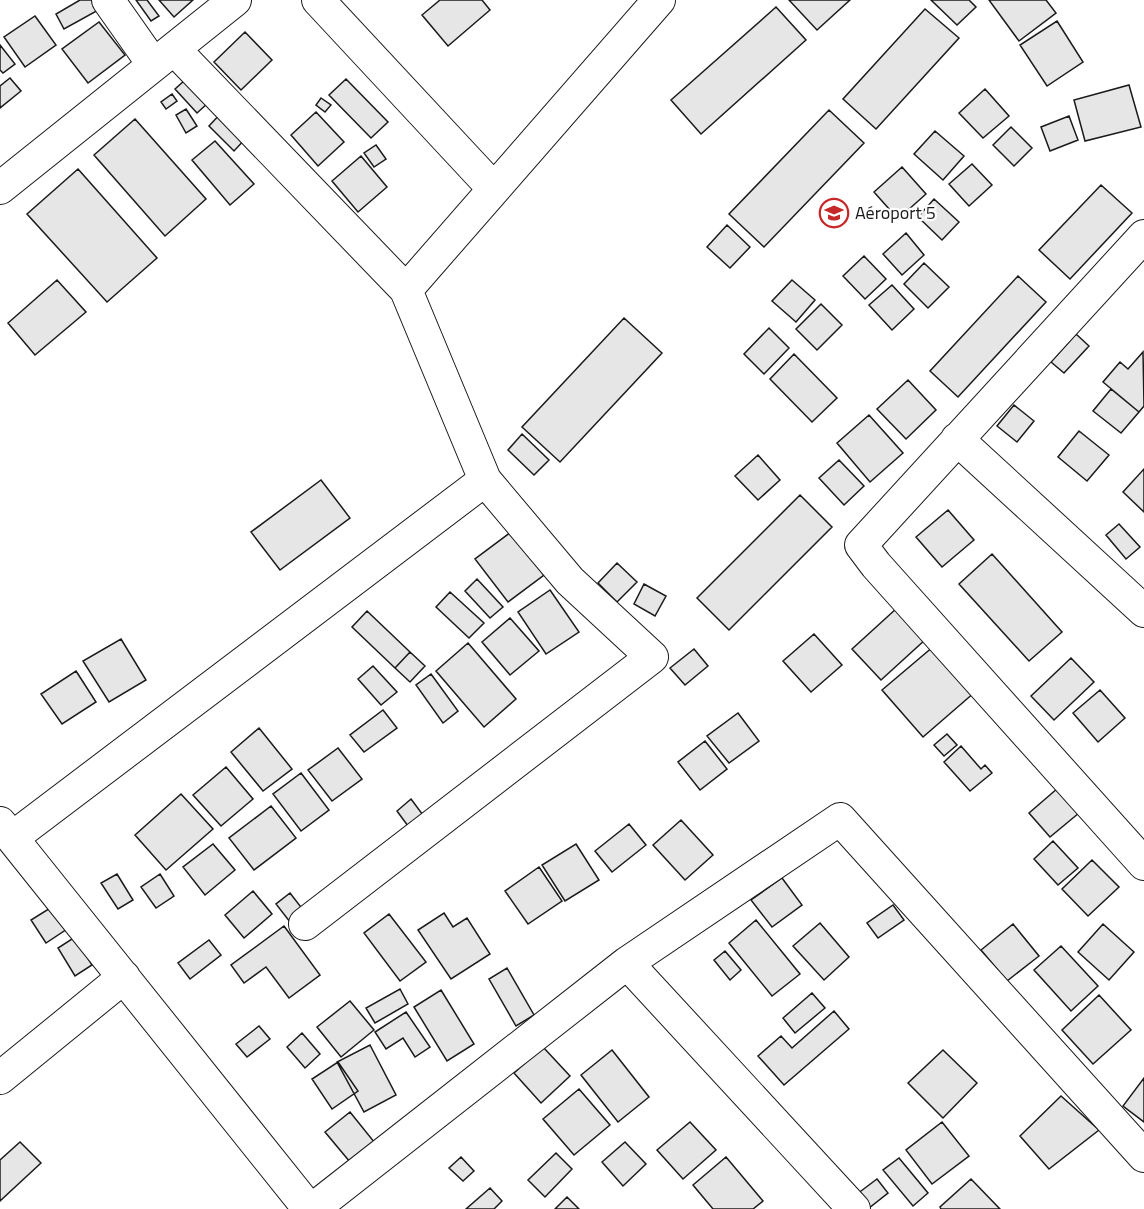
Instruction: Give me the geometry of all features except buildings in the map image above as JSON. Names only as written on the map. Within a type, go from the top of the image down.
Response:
[{"type":"street","points":[[108,0],[406,290],[485,480],[570,581],[652,657],[305,924]]},
{"type":"street","points":[[0,188],[235,0]]},
{"type":"street","points":[[318,0],[494,189]]},
{"type":"street","points":[[406,290],[659,0]]},
{"type":"street","points":[[1144,236],[861,545],[876,566],[1144,864]]},
{"type":"street","points":[[957,439],[1144,611]]},
{"type":"street","points":[[485,480],[6,830],[311,1209],[627,963],[840,819],[1144,1156]]},
{"type":"street","points":[[627,963],[854,1209]]},
{"type":"street","points":[[0,1078],[124,977]]},
{"type":"place","name":"Aéroport 5","points":[[834,213]]}]
